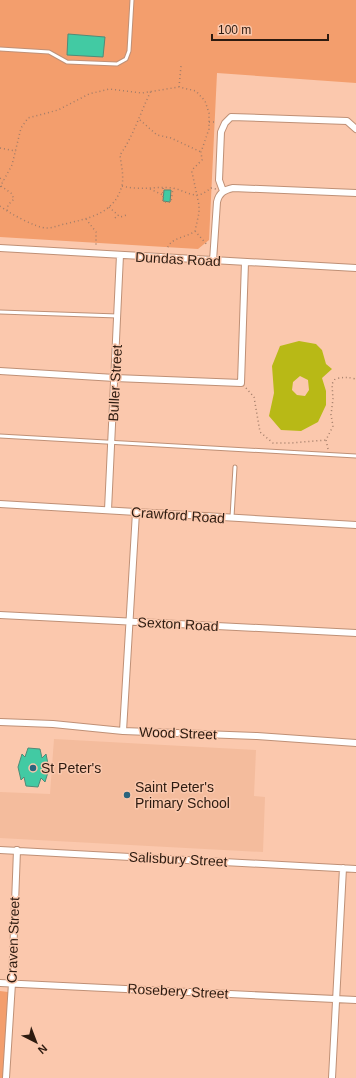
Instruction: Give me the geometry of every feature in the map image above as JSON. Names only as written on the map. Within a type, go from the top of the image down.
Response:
[{"type":"street","points":[[223,191],[220,180],[222,132],[225,123],[231,117],[347,121],[356,128]]},
{"type":"street","points":[[213,261],[217,202],[223,191],[233,188],[356,193]]},
{"type":"street","name":"Dundas Road","points":[[0,248],[356,268]]},
{"type":"street","name":"Buller Street","points":[[108,510],[120,255]]},
{"type":"street","points":[[0,371],[115,378],[241,383],[246,262]]},
{"type":"street","name":"Crawford Road","points":[[0,504],[356,525]]},
{"type":"street","points":[[123,731],[128,622],[136,512]]},
{"type":"street","name":"Sexton Road","points":[[0,615],[356,634]]},
{"type":"street","name":"Wood Street","points":[[0,722],[53,724],[123,731],[257,736],[356,743]]},
{"type":"street","name":"Salisbury Street","points":[[0,850],[356,869]]},
{"type":"street","name":"Craven Street","points":[[6,1078],[12,984],[16,850]]},
{"type":"street","points":[[332,1078],[343,868]]},
{"type":"street","name":"Rosebery Street","points":[[0,983],[356,1000]]},
{"type":"lane","points":[[0,49],[49,52],[67,62],[117,64],[126,59],[129,51],[132,0]]},
{"type":"lane","points":[[0,312],[118,316]]},
{"type":"lane","points":[[0,436],[356,456]]},
{"type":"lane","points":[[232,518],[235,467]]},
{"type":"path","points":[[179,87],[181,66]]},
{"type":"path","points":[[7,212],[8,204],[14,199],[11,193],[0,187],[12,165],[22,128],[28,118],[58,110],[89,94],[109,89],[129,92],[151,92],[179,87],[196,91],[205,101],[209,113],[209,129],[201,152],[202,160],[192,172],[199,205],[199,214],[195,231],[173,241],[167,249]]},
{"type":"path","points":[[0,206],[7,212],[36,226],[47,228],[86,219],[105,211],[115,201],[122,186],[123,175],[120,155],[127,145],[139,120],[145,102],[151,92]]},
{"type":"path","points":[[139,120],[157,135],[171,138],[201,152]]},
{"type":"path","points":[[209,122],[225,123]]},
{"type":"path","points":[[0,148],[16,151]]},
{"type":"path","points":[[0,178],[4,181]]},
{"type":"path","points":[[122,186],[136,189],[173,188],[197,195],[204,193],[211,188],[223,191]]},
{"type":"path","points":[[163,188],[163,202],[171,202],[173,188]]},
{"type":"path","points":[[150,189],[163,195]]},
{"type":"path","points":[[109,207],[120,217],[127,215]]},
{"type":"path","points":[[115,218],[118,215]]},
{"type":"path","points":[[86,219],[96,232],[96,245]]},
{"type":"path","points":[[195,231],[208,246]]},
{"type":"path","points":[[330,454],[326,440],[333,426],[331,415],[333,399],[332,384],[335,379],[342,377],[356,379]]},
{"type":"path","points":[[241,383],[254,397],[260,432],[273,443],[326,440]]},
{"type":"shaded area","points":[[0,0],[356,0],[356,83],[217,73],[209,240],[198,249],[0,237]]},
{"type":"shaded area","points":[[299,341],[316,344],[322,350],[326,364],[332,369],[322,378],[326,391],[326,405],[318,422],[301,431],[281,430],[269,416],[274,393],[272,366],[280,346]],"holes":[[[300,376],[308,380],[309,390],[305,396],[297,395],[292,390],[293,382]]]},
{"type":"shaded area","name":"Saint Peter's Primary School","points":[[54,739],[256,750],[254,796],[265,797],[263,852],[0,838],[0,792],[50,794]]},
{"type":"shaded area","points":[[0,991],[8,992],[9,1078],[0,1078]]},
{"type":"building","points":[[68,34],[105,37],[103,57],[67,55]]},
{"type":"building","points":[[164,190],[171,190],[170,202],[163,201]]},
{"type":"building","name":"St Peter's","points":[[28,748],[40,749],[42,758],[46,754],[49,769],[45,782],[41,778],[38,787],[26,786],[24,777],[21,780],[18,767],[22,754],[25,757]]},
{"type":"place","name":"St Peter's","points":[[33,768]]},
{"type":"place","name":"Saint Peter's Primary School","points":[[127,795]]}]
